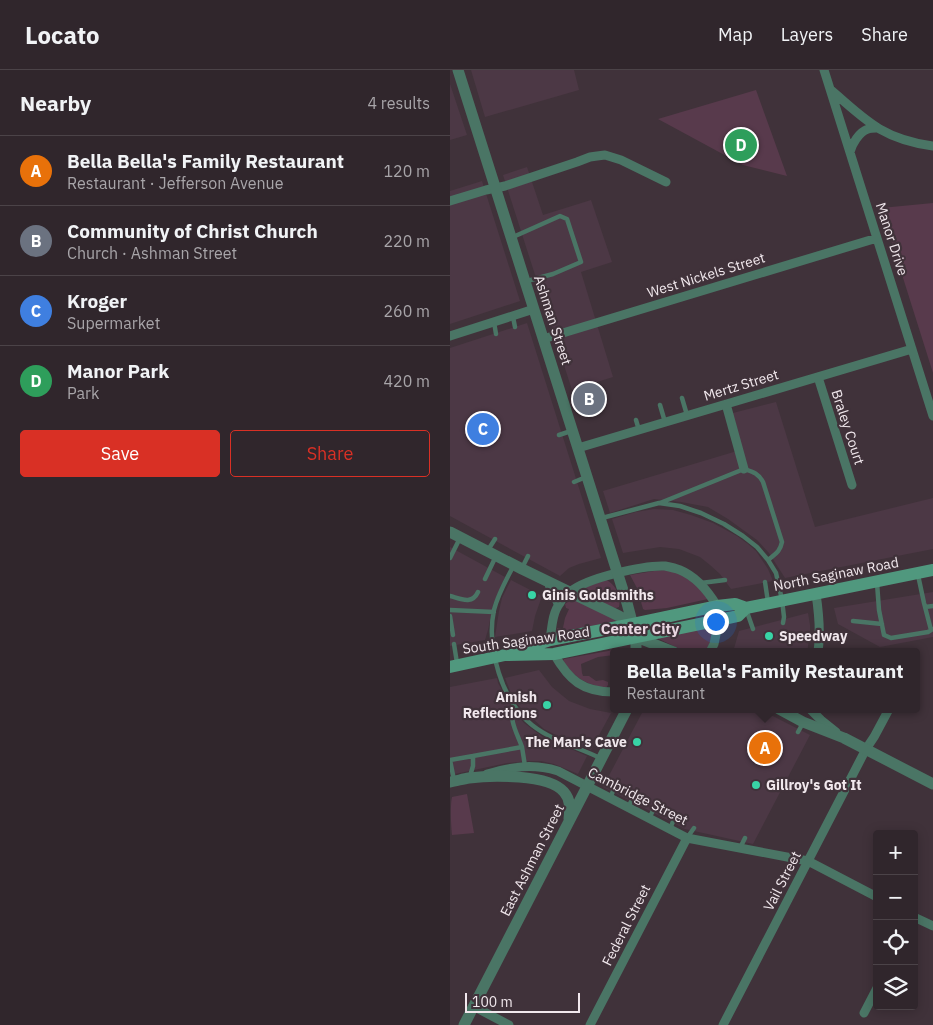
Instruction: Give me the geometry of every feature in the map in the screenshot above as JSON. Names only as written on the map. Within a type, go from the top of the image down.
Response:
[{"type":"main road","name":"North Saginaw Road","points":[[636,637],[738,616],[746,608],[768,603],[933,570]]},
{"type":"main road","name":"North Saginaw Road","points":[[500,656],[550,640],[718,606],[735,604],[746,608]]},
{"type":"main road","name":"South Saginaw Road","points":[[454,666],[500,656],[554,654],[636,637]]},
{"type":"street","name":"Ashman Street","points":[[458,70],[618,574],[636,637]]},
{"type":"street","name":"Manor Drive","points":[[824,70],[933,416]]},
{"type":"street","points":[[830,89],[876,128],[904,140],[933,146]]},
{"type":"street","points":[[850,152],[855,140],[862,133],[867,129],[876,128]]},
{"type":"street","points":[[450,201],[505,186],[590,157],[604,155],[621,160],[666,182]]},
{"type":"street","name":"West Nickels Street","points":[[544,339],[877,238]]},
{"type":"street","points":[[450,336],[534,309]]},
{"type":"street","name":"Mertz Street","points":[[578,448],[912,348]]},
{"type":"street","name":"Braley Court","points":[[818,377],[852,485]]},
{"type":"street","points":[[726,404],[744,469]]},
{"type":"street","points":[[450,532],[633,624]]},
{"type":"street","points":[[550,640],[558,604],[570,592],[596,578],[665,566],[689,574],[711,595],[718,606]]},
{"type":"street","points":[[550,583],[549,587],[557,598],[558,604]]},
{"type":"street","points":[[816,594],[820,621],[819,648]]},
{"type":"street","points":[[712,648],[719,620]]},
{"type":"street","points":[[636,648],[636,637],[664,648]]},
{"type":"street","points":[[554,654],[569,676],[577,682],[587,688],[610,692]]},
{"type":"street","name":"East Ashman Street","points":[[464,1025],[624,713]]},
{"type":"street","points":[[784,713],[801,727],[844,738]]},
{"type":"street","points":[[814,713],[844,738],[933,784]]},
{"type":"street","name":"Vail Street","points":[[723,1025],[866,749],[887,713]]},
{"type":"street","name":"Cambridge Street","points":[[452,782],[525,766],[536,766],[558,771],[587,786],[612,793],[628,807],[687,838],[808,861],[873,895]]},
{"type":"street","name":"Cambridge Street","points":[[469,778],[518,777],[540,780],[556,786],[567,797],[570,805],[569,820]]},
{"type":"street","name":"Federal Street","points":[[590,1025],[687,838]]},
{"type":"street","points":[[918,918],[933,926]]},
{"type":"street","points":[[864,1012],[873,995]]},
{"type":"street","points":[[474,1006],[509,1025]]},
{"type":"lane","points":[[511,238],[560,216],[567,219],[581,262],[553,274],[525,282]]},
{"type":"lane","points":[[512,316],[516,327]]},
{"type":"lane","points":[[494,322],[496,334]]},
{"type":"lane","points":[[682,398],[687,416]]},
{"type":"lane","points":[[660,405],[665,422]]},
{"type":"lane","points":[[636,420],[639,430]]},
{"type":"lane","points":[[559,435],[572,430]]},
{"type":"lane","points":[[600,519],[659,503],[744,469],[759,475],[763,482],[782,542],[781,548],[768,560]]},
{"type":"lane","points":[[574,482],[587,477]]},
{"type":"lane","points":[[659,503],[680,506],[701,513],[724,524],[757,547],[776,573],[782,600],[783,623]]},
{"type":"lane","points":[[450,558],[461,537]]},
{"type":"lane","points":[[485,579],[495,538]]},
{"type":"lane","points":[[528,556],[502,588],[494,612],[493,640],[500,656],[503,685],[514,705],[532,725],[552,737],[602,759]]},
{"type":"lane","points":[[877,582],[879,610],[884,636],[891,638],[928,632],[932,629],[917,573]]},
{"type":"lane","points":[[700,583],[725,580]]},
{"type":"lane","points":[[765,582],[768,603]]},
{"type":"lane","points":[[450,596],[465,601],[474,599],[478,592]]},
{"type":"lane","points":[[925,607],[933,606]]},
{"type":"lane","points":[[746,608],[753,630]]},
{"type":"lane","points":[[450,610],[494,612]]},
{"type":"lane","points":[[450,616],[453,634]]},
{"type":"lane","points":[[854,621],[882,624]]},
{"type":"lane","points":[[454,644],[454,666]]},
{"type":"lane","points":[[514,705],[511,712],[512,722],[522,747],[525,766]]},
{"type":"lane","points":[[452,782],[450,760],[522,747]]},
{"type":"lane","points":[[469,778],[473,766],[473,756]]},
{"type":"lane","points":[[628,807],[633,798]]},
{"type":"lane","points":[[650,818],[654,809]]},
{"type":"lane","points":[[670,828],[674,819]]},
{"type":"lane","points":[[687,838],[694,828]]},
{"type":"lane","points":[[740,848],[745,838]]},
{"type":"shaded area","points":[[471,70],[574,70],[579,90],[485,117]]},
{"type":"shaded area","points":[[450,84],[467,135],[450,140]]},
{"type":"shaded area","points":[[756,90],[787,176],[743,165],[658,119]]},
{"type":"shaded area","points":[[527,167],[543,215],[591,200],[612,262],[581,272],[613,377],[572,390],[503,175]]},
{"type":"shaded area","points":[[482,181],[520,301],[450,324],[450,191]]},
{"type":"shaded area","points":[[933,203],[933,373],[881,208]]},
{"type":"shaded area","points":[[527,323],[601,558],[569,568],[560,576],[450,516],[450,348]]},
{"type":"shaded area","points":[[776,402],[815,527],[933,498],[933,549],[785,578],[769,553],[757,540],[708,507],[654,499],[610,513],[603,491],[737,451],[725,415]]},
{"type":"shaded area","points":[[654,509],[673,510],[691,515],[713,523],[737,536],[756,551],[768,569],[773,581],[731,589],[720,574],[700,557],[679,549],[660,547],[623,553],[612,519]]},
{"type":"shaded area","points":[[450,547],[505,577],[493,605],[485,640],[450,646]]},
{"type":"shaded area","points":[[666,570],[677,572],[698,584],[708,599],[667,608],[643,609],[637,588],[630,575]]},
{"type":"shaded area","points":[[511,580],[542,596],[532,631],[495,637],[502,598]]},
{"type":"shaded area","points":[[606,580],[613,584],[617,591],[619,607],[611,607],[579,593],[579,589]]},
{"type":"shaded area","points":[[933,592],[933,637],[880,647],[838,624],[834,608]]},
{"type":"shaded area","points":[[572,598],[616,618],[616,621],[556,633],[557,628],[563,628],[569,609],[566,608],[565,604]]},
{"type":"shaded area","points":[[808,613],[810,634],[808,648],[734,648],[739,631]]},
{"type":"shaded area","points":[[715,626],[708,648],[678,648],[659,638]]},
{"type":"shaded area","points":[[610,651],[610,656],[598,657],[581,664],[583,676],[589,676],[596,681],[603,680],[608,682],[608,685],[606,688],[581,679],[572,672],[563,661],[564,659]]},
{"type":"shaded area","points":[[539,670],[552,687],[569,701],[590,709],[611,713],[591,750],[544,729],[520,707],[512,696],[505,678]]},
{"type":"shaded area","points":[[497,678],[512,708],[524,723],[543,737],[587,756],[578,774],[554,764],[529,761],[507,763],[450,775],[450,687]]},
{"type":"shaded area","points":[[642,713],[767,713],[810,735],[753,844],[685,829],[603,787]]},
{"type":"shaded area","points":[[467,794],[474,833],[452,835],[452,797]]},
{"type":"place","name":"Manor Park","points":[[741,145]]},
{"type":"place","name":"Community of Christ Church","points":[[589,399]]},
{"type":"place","name":"Kroger","points":[[483,429]]},
{"type":"place","name":"Ginis Goldsmiths","points":[[532,595]]},
{"type":"place","name":"Speedway","points":[[769,636]]},
{"type":"place","name":"Amish Reflections","points":[[547,705]]},
{"type":"place","name":"The Man's Cave","points":[[637,742]]},
{"type":"place","name":"Bella Bella's Family Restaurant","points":[[765,748]]},
{"type":"place","name":"Gillroy's Got It","points":[[756,785]]},
{"type":"district","name":"Center City","points":[[640,629]]}]
